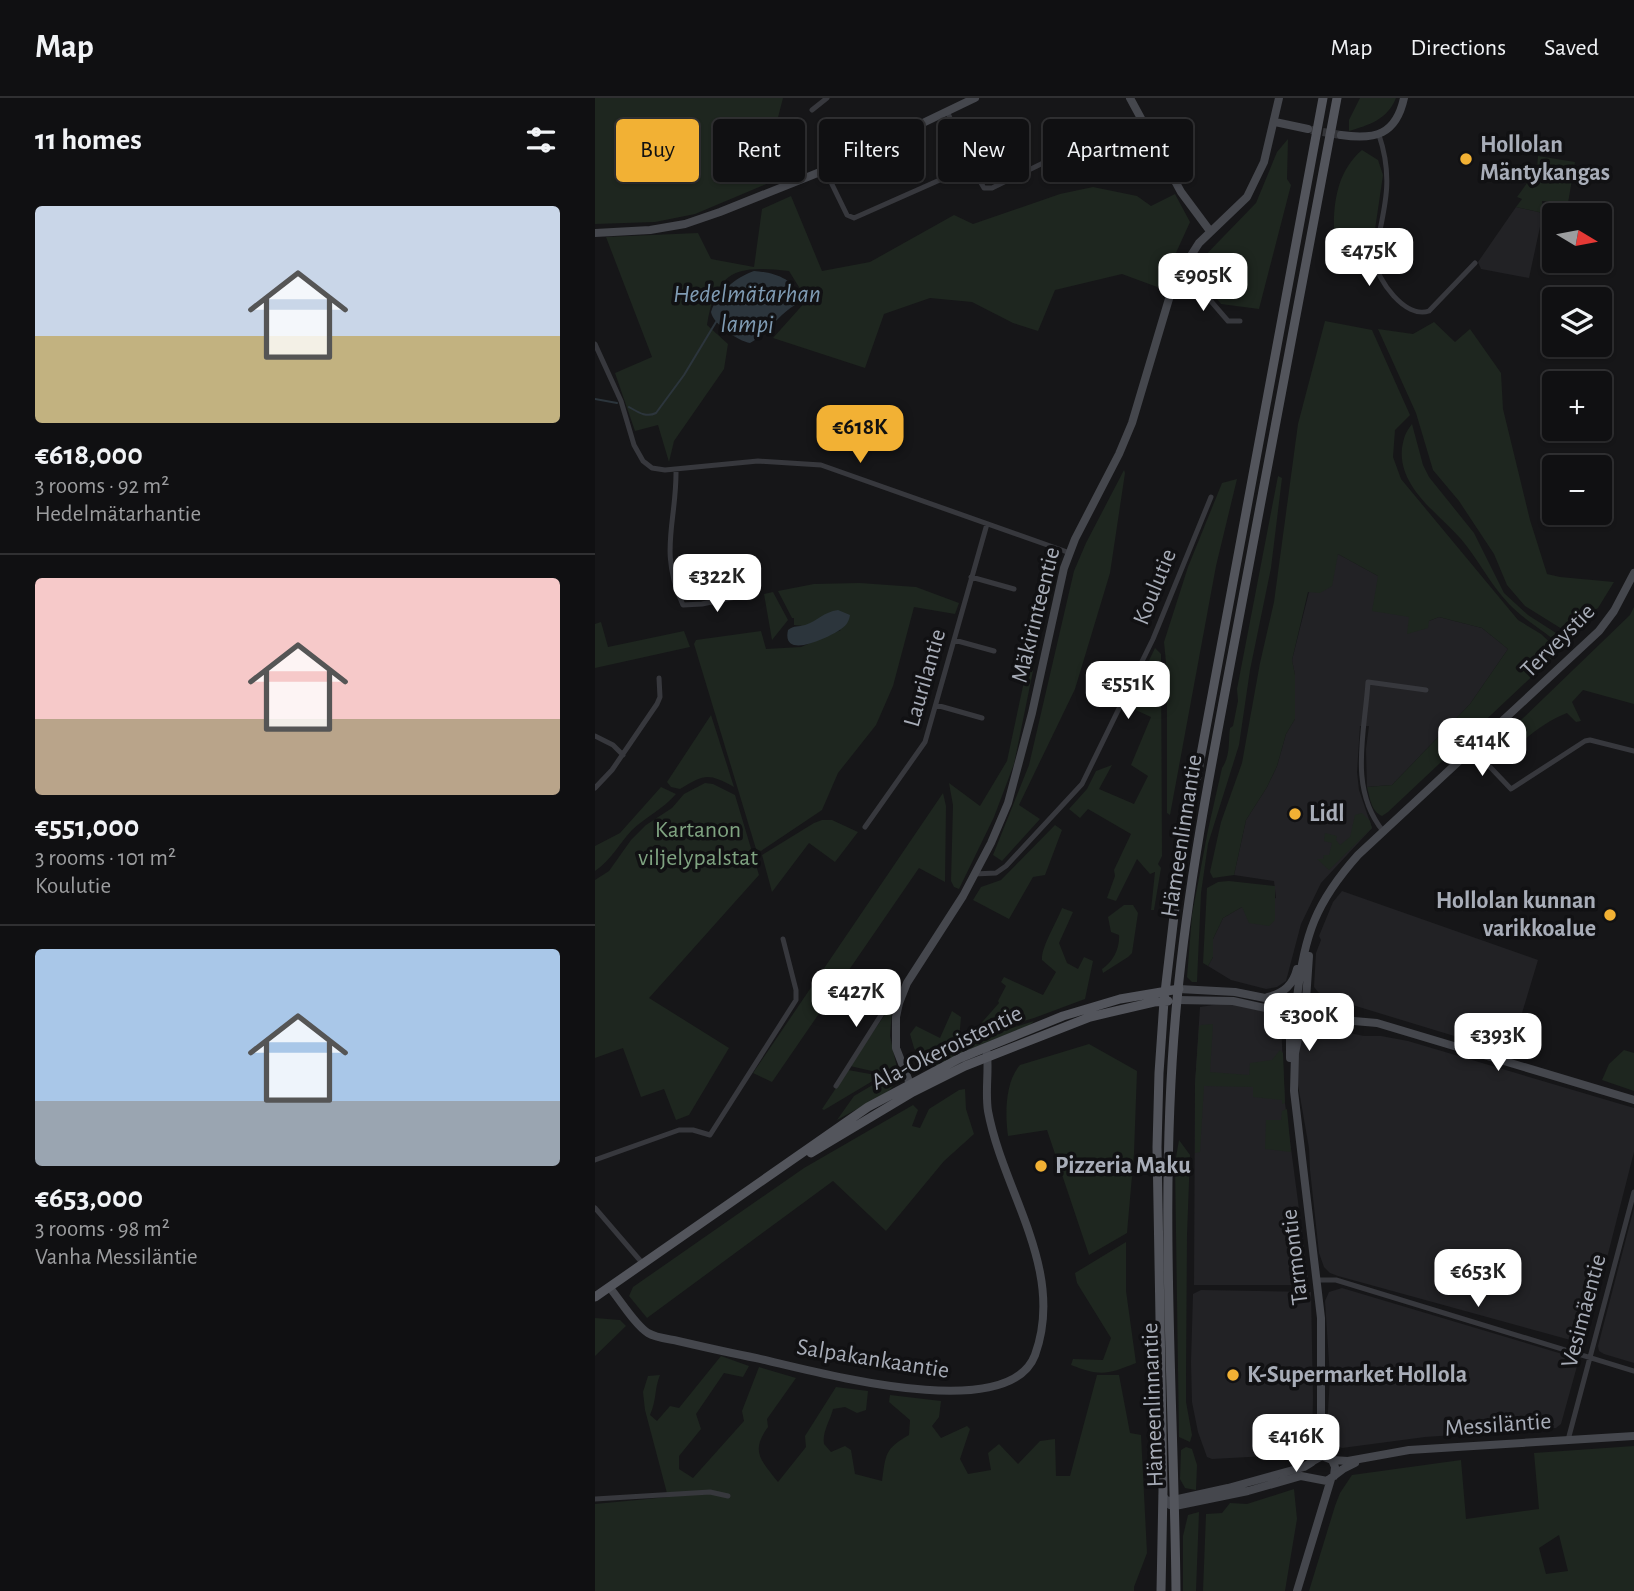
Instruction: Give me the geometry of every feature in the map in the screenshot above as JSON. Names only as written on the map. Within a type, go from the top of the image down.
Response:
[{"type":"main road","name":"Hämeenlinnantie","points":[[1176,1591],[1168,1502],[1157,1147],[1165,990],[1182,860],[1323,98]]},
{"type":"main road","name":"Hämeenlinnantie","points":[[1161,1591],[1168,1502],[1169,1150],[1177,1000],[1190,891],[1337,98]]},
{"type":"main road","name":"Ala-Okeroistentie","points":[[595,1297],[764,1181],[911,1088],[1063,1016],[1110,1002],[1179,989]]},
{"type":"main road","name":"Ala-Okeroistentie","points":[[987,1053],[1120,1008],[1177,1000]]},
{"type":"street","points":[[812,110],[827,98]]},
{"type":"street","points":[[924,122],[975,98]]},
{"type":"street","points":[[1130,98],[1181,192],[1210,231]]},
{"type":"street","name":"Mäkirinteentie","points":[[911,1088],[896,1048],[899,1003],[907,983],[955,909],[991,843],[1012,789],[1070,553],[1132,423],[1179,270],[1210,231],[1247,197],[1264,162],[1279,98]]},
{"type":"street","points":[[1341,135],[1361,138],[1379,135],[1394,124],[1404,98]]},
{"type":"street","points":[[947,111],[969,164],[984,188],[992,188],[1043,164]]},
{"type":"street","points":[[1275,122],[1308,129]]},
{"type":"street","points":[[1379,135],[1388,169],[1388,184],[1374,259],[1381,282],[1417,313],[1429,312],[1475,263]]},
{"type":"street","points":[[595,233],[650,230],[685,224],[764,196],[819,173]]},
{"type":"street","points":[[831,182],[847,215],[854,218],[938,180]]},
{"type":"street","points":[[1179,270],[1197,285],[1228,321],[1240,321]]},
{"type":"street","points":[[595,344],[621,401],[634,444],[643,461],[652,468],[676,469],[757,461],[821,465],[1070,553]]},
{"type":"street","points":[[676,469],[668,543],[671,568],[683,605],[750,594]]},
{"type":"street","name":"Koulutie","points":[[974,874],[996,873],[1006,866],[1082,784],[1153,639],[1210,497]]},
{"type":"street","name":"Laurilantie","points":[[865,827],[922,748],[987,524]]},
{"type":"street","name":"Terveystie","points":[[1264,998],[1277,995],[1292,984],[1303,940],[1340,876],[1383,831],[1599,631],[1614,611],[1634,573]]},
{"type":"street","points":[[971,577],[1014,589]]},
{"type":"street","points":[[954,640],[994,651]]},
{"type":"street","points":[[595,788],[623,755],[657,705],[660,696],[659,678]]},
{"type":"street","points":[[1383,831],[1366,803],[1360,773],[1368,682],[1426,690]]},
{"type":"street","points":[[936,705],[982,718]]},
{"type":"street","points":[[595,736],[613,745],[623,755]]},
{"type":"street","points":[[1473,748],[1511,789],[1585,741],[1634,751]]},
{"type":"street","name":"Terveystie","points":[[1294,999],[1306,945],[1319,909]]},
{"type":"street","name":"Terveystie","points":[[1308,1001],[1308,961],[1319,909]]},
{"type":"street","points":[[595,1160],[679,1130],[693,1130],[710,1135],[796,1000],[783,939]]},
{"type":"street","points":[[1179,989],[1235,992],[1280,1001],[1308,1001],[1322,1010],[1414,1032],[1634,1100]]},
{"type":"street","points":[[1289,1014],[1288,1006],[1294,999]]},
{"type":"street","points":[[1177,1000],[1233,1001],[1289,1014],[1295,1020],[1366,1022]]},
{"type":"street","points":[[1305,1019],[1311,1011],[1308,1001]]},
{"type":"street","points":[[836,1086],[883,1012],[889,1005],[899,1003]]},
{"type":"street","name":"Tarmontie","points":[[1289,1014],[1291,1070],[1321,1318],[1321,1429],[1318,1452],[1313,1460]]},
{"type":"street","name":"Tarmontie","points":[[1294,1081],[1296,1043],[1305,1019]]},
{"type":"street","name":"Salpakankaantie","points":[[610,1288],[649,1334],[823,1373],[914,1390],[960,1392],[1002,1384],[1024,1373],[1034,1359],[1039,1341],[1042,1285],[1039,1261],[1008,1177],[988,1110],[987,1053]]},
{"type":"street","name":"Vesimäentie","points":[[1569,1440],[1634,1192]]},
{"type":"street","points":[[595,1208],[644,1265]]},
{"type":"street","points":[[1317,1280],[1336,1280],[1634,1371]]},
{"type":"street","name":"Tarmontie","points":[[1321,1429],[1330,1458]]},
{"type":"street","name":"Messiläntie","points":[[1330,1458],[1344,1461],[1409,1450],[1634,1436]]},
{"type":"street","points":[[1168,1502],[1304,1467],[1322,1456],[1330,1458],[1335,1467],[1297,1591]]},
{"type":"street","name":"Messiläntie","points":[[1332,1477],[1365,1459]]},
{"type":"street","points":[[1313,1460],[1311,1473],[1317,1480],[1321,1498],[1319,1516]]},
{"type":"street","points":[[1168,1502],[1248,1491],[1296,1477],[1304,1476],[1317,1480],[1332,1477]]},
{"type":"street","points":[[595,1499],[710,1492],[727,1496]]},
{"type":"shaded area","points":[[1516,207],[1542,213],[1529,278],[1481,269],[1478,262]]},
{"type":"shaded area","points":[[1338,554],[1378,576],[1409,617],[1429,621],[1439,617],[1482,628],[1508,649],[1470,704],[1392,785],[1367,787],[1366,749],[1369,726],[1360,726],[1357,772],[1359,790],[1372,828],[1321,883],[1301,924],[1286,981],[1277,987],[1266,989],[1231,980],[1208,966],[1213,957],[1213,939],[1223,918],[1242,907],[1276,898],[1274,881],[1234,875],[1246,820],[1267,787],[1277,766],[1286,734],[1295,719],[1295,675],[1292,660],[1309,592]]},
{"type":"shaded area","points":[[1342,891],[1538,960],[1510,1053],[1323,996],[1318,992],[1314,987],[1316,953],[1321,940],[1319,936],[1333,902]]},
{"type":"shaded area","points":[[1226,1003],[1272,1013],[1273,1023],[1281,1024],[1285,1103],[1309,1285],[1194,1285],[1195,1084],[1200,1007]]},
{"type":"shaded area","points":[[1321,1027],[1408,1041],[1634,1108],[1634,1152],[1585,1344],[1338,1276],[1324,1267],[1319,1253],[1309,1148],[1298,1085],[1298,1049],[1301,1038]]},
{"type":"shaded area","points":[[1634,1208],[1634,1363],[1604,1354],[1599,1351],[1598,1346]]},
{"type":"shaded area","points":[[1342,1288],[1579,1359],[1561,1424],[1556,1428],[1425,1437],[1342,1448],[1335,1445],[1329,1438],[1327,1428],[1330,1377],[1325,1301],[1329,1292]]},
{"type":"shaded area","points":[[1201,1290],[1311,1292],[1313,1398],[1312,1444],[1309,1451],[1302,1454],[1212,1459],[1207,1457],[1198,1432],[1192,1402],[1193,1294]]},
{"type":"green space","points":[[595,98],[783,98],[778,119],[713,119],[713,182],[771,182],[695,214],[655,222],[595,224]]},
{"type":"green space","points":[[1360,98],[1396,98],[1382,117],[1349,131],[1349,120]]},
{"type":"green space","points":[[1288,139],[1287,179],[1291,185],[1259,309],[1221,304],[1193,268],[1256,203],[1277,152]]},
{"type":"green space","points":[[1362,150],[1378,160],[1383,175],[1372,250],[1360,246],[1349,248],[1337,265],[1334,219],[1338,188],[1351,161]]},
{"type":"green space","points":[[1538,156],[1575,162],[1568,203],[1542,201],[1542,213],[1516,207],[1522,199],[1517,197],[1537,169]]},
{"type":"green space","points":[[1093,187],[1137,196],[1151,206],[1175,194],[1190,222],[1160,288],[1122,274],[1055,290],[1038,331],[1013,323],[972,302],[930,298],[884,314],[865,368],[773,338],[807,300],[789,271],[743,271],[723,282],[716,292],[707,325],[728,344],[724,369],[674,441],[669,462],[658,425],[635,431],[615,373],[652,357],[606,237],[698,233],[711,259],[754,267],[762,209],[791,196],[822,271],[870,262],[954,215],[973,224],[1060,194]]},
{"type":"green space","points":[[1325,321],[1372,330],[1410,415],[1395,430],[1393,457],[1401,479],[1518,620],[1541,634],[1559,651],[1382,816],[1373,808],[1367,787],[1392,785],[1470,704],[1508,649],[1482,628],[1439,617],[1429,621],[1428,628],[1407,634],[1409,617],[1372,611],[1378,576],[1338,554],[1332,586],[1320,593],[1308,592],[1292,660],[1295,675],[1295,719],[1286,734],[1277,766],[1246,820],[1234,875],[1213,878],[1210,872],[1221,822],[1242,763],[1274,602],[1298,424]]},
{"type":"green space","points":[[1434,322],[1455,342],[1470,329],[1501,373],[1503,409],[1530,520],[1547,574],[1614,582],[1598,608],[1588,614],[1570,634],[1525,606],[1507,585],[1494,554],[1459,501],[1433,470],[1416,413],[1378,329],[1413,334]]},
{"type":"green space","points":[[1412,424],[1429,477],[1474,533],[1504,593],[1528,615],[1570,642],[1563,648],[1509,604],[1461,539],[1413,487],[1402,462],[1405,435]]},
{"type":"green space","points":[[1124,470],[1110,573],[1075,689],[1019,805],[1040,819],[1002,861],[993,855],[1029,765],[1074,571]]},
{"type":"green space","points":[[1278,476],[1282,478],[1271,568],[1250,670],[1239,745],[1208,844],[1201,893],[1197,982],[1192,982],[1187,977],[1192,915],[1208,830],[1228,753],[1230,728],[1233,726],[1238,701],[1237,689]]},
{"type":"green space","points":[[1237,479],[1216,566],[1170,815],[1167,813],[1167,673],[1164,642],[1188,567],[1222,483]]},
{"type":"green space","points":[[860,583],[916,587],[959,603],[955,614],[914,607],[893,686],[876,725],[838,773],[822,810],[761,851],[756,849],[694,644],[696,640],[761,631],[766,649],[801,647],[841,630],[794,625],[794,618],[778,591],[814,584]]},
{"type":"green space","points":[[773,592],[788,620],[772,640],[764,594]]},
{"type":"green space","points":[[1042,597],[1046,607],[1014,764],[994,817],[959,889],[954,887],[951,881],[953,805],[949,783],[980,806],[1007,761]]},
{"type":"green space","points":[[1634,607],[1634,704],[1583,690],[1572,702],[1581,721],[1576,722],[1567,713],[1557,717],[1531,734],[1500,763],[1489,751],[1630,615]]},
{"type":"green space","points":[[601,622],[608,647],[684,631],[690,647],[595,668],[595,624]]},
{"type":"green space","points":[[1155,648],[1161,654],[1162,856],[1158,864],[1161,868],[1154,910],[1151,910],[1155,872],[1150,874],[1137,859],[1116,901],[1107,898],[1115,876],[1114,870],[1131,834],[1088,809],[1080,818],[1069,809],[1087,789],[1096,771],[1112,765],[1099,789],[1134,804],[1148,776],[1131,765],[1151,717],[1127,706]]},
{"type":"green space","points":[[711,715],[734,787],[707,777],[695,780],[680,789],[671,787],[667,782]]},
{"type":"green space","name":"Kartanon viljelypalstat","points":[[705,783],[735,795],[759,875],[649,998],[729,1048],[689,1115],[676,1120],[664,1089],[641,1097],[623,1048],[595,1058],[595,880],[609,871],[631,840],[646,825],[672,808],[684,794]]},
{"type":"green space","points":[[661,787],[676,794],[632,830],[595,871],[595,846],[620,833]]},
{"type":"green space","points":[[943,793],[946,806],[945,882],[919,868],[772,1082],[753,1073]]},
{"type":"green space","points":[[1362,813],[1370,821],[1372,828],[1329,870],[1317,859],[1329,855],[1332,843],[1324,841],[1325,833],[1337,836],[1336,840],[1340,845],[1350,837],[1355,815]]},
{"type":"green space","points":[[822,820],[832,820],[858,832],[835,862],[809,843],[772,892],[762,855]]},
{"type":"green space","points":[[1055,825],[1062,830],[1045,875],[1033,877],[1009,919],[973,900],[981,887],[1001,880]]},
{"type":"green space","points":[[1218,882],[1275,886],[1275,920],[1269,926],[1249,923],[1242,907],[1223,918],[1213,939],[1213,957],[1208,966],[1203,963],[1207,888]]},
{"type":"green space","points":[[1124,905],[1133,905],[1138,913],[1132,953],[1103,973],[1102,969],[1112,959],[1119,940],[1119,935],[1111,932],[1108,917]]},
{"type":"green space","points":[[1062,908],[1073,912],[1059,943],[1067,963],[1078,969],[1084,957],[1093,961],[1085,999],[1034,1018],[969,1037],[999,1003],[1006,986],[1001,982],[1004,977],[1043,995],[1056,972],[1042,960],[1042,955]]},
{"type":"green space","points":[[888,1010],[892,1010],[890,1036],[897,1068],[885,1074],[850,1066]]},
{"type":"green space","points":[[952,1011],[961,1017],[959,1040],[919,1057],[910,1034],[916,1026],[940,1038]]},
{"type":"green space","points":[[1034,1021],[936,1066],[932,1057],[945,1049]]},
{"type":"green space","points":[[1213,1024],[1210,1072],[1249,1075],[1250,1063],[1272,1060],[1280,1050],[1283,1053],[1285,1103],[1282,1104],[1282,1100],[1253,1097],[1253,1087],[1204,1086],[1200,1152],[1195,1153],[1195,1084],[1199,1027]]},
{"type":"green space","points":[[1089,1044],[1137,1071],[1127,1233],[1089,1255],[1047,1130],[1008,1136],[1007,1099],[1011,1080],[1020,1065]]},
{"type":"green space","points":[[1624,1050],[1634,1053],[1634,1091],[1602,1080],[1609,1064]]},
{"type":"green space","points":[[848,1070],[881,1076],[822,1109]]},
{"type":"green space","points":[[898,1070],[899,1079],[888,1092],[837,1120],[854,1096]]},
{"type":"green space","points":[[965,1089],[966,1109],[974,1134],[944,1161],[886,1231],[833,1181],[647,1318],[629,1296],[633,1287],[804,1168],[913,1105],[918,1110],[912,1126],[920,1128],[929,1109]]},
{"type":"green space","points":[[1287,1109],[1291,1152],[1265,1149],[1266,1120],[1281,1120],[1282,1111]]},
{"type":"green space","points":[[1179,1140],[1190,1155],[1186,1402],[1192,1435],[1190,1442],[1179,1437],[1175,1163]]},
{"type":"green space","points":[[1126,1242],[1126,1291],[1136,1363],[1104,1373],[1071,1365],[1073,1359],[1103,1360],[1111,1338],[1077,1283],[1075,1273]]},
{"type":"green space","points":[[595,1318],[620,1320],[626,1326],[595,1356]]},
{"type":"green space","points":[[721,1356],[749,1366],[743,1377],[724,1373],[696,1414],[701,1429],[679,1456],[679,1469],[693,1478],[744,1421],[742,1411],[759,1367],[796,1378],[767,1419],[768,1427],[760,1443],[760,1456],[778,1482],[806,1447],[805,1436],[836,1387],[868,1391],[866,1410],[857,1413],[845,1407],[833,1409],[824,1435],[824,1444],[831,1452],[845,1446],[851,1450],[855,1474],[882,1481],[888,1454],[895,1444],[909,1435],[910,1420],[889,1402],[890,1395],[941,1401],[939,1417],[932,1426],[941,1438],[967,1426],[970,1429],[960,1459],[968,1474],[991,1470],[988,1453],[999,1444],[1018,1464],[1040,1441],[1055,1439],[1056,1476],[1070,1476],[1097,1375],[1119,1375],[1130,1433],[1141,1435],[1147,1553],[1134,1591],[595,1591],[595,1504],[668,1497],[645,1410],[643,1392],[648,1376],[660,1375],[650,1415],[657,1421],[670,1406],[679,1408]]},
{"type":"green space","points":[[1634,1446],[1634,1591],[1309,1591],[1335,1506],[1352,1475],[1461,1460],[1466,1519],[1539,1509],[1534,1453]],"holes":[[[1559,1535],[1568,1571],[1546,1574],[1539,1548]]]},
{"type":"green space","points":[[1186,1447],[1192,1449],[1197,1465],[1196,1490],[1185,1488],[1180,1479],[1181,1450]]},
{"type":"green space","points":[[1294,1489],[1297,1519],[1285,1591],[1203,1591],[1206,1514],[1222,1513],[1230,1503],[1247,1504]]},
{"type":"green space","points":[[1199,1512],[1196,1591],[1183,1591],[1183,1536],[1188,1515]]},
{"type":"water","name":"Hedelmätarhan lampi","points":[[754,271],[785,279],[795,290],[797,297],[795,305],[750,343],[727,331],[716,322],[711,312],[728,287]]},
{"type":"water","points":[[838,610],[850,615],[846,624],[835,633],[808,644],[792,644],[788,639],[790,628],[803,626]]},
{"type":"waterway","points":[[629,407],[645,415],[656,413],[684,375],[716,322]]},
{"type":"waterway","points":[[595,399],[617,403]]},
{"type":"tunnel","points":[[1311,130],[1341,135]]},
{"type":"place","name":"Hollolan Mäntykangas","points":[[1466,159]]},
{"type":"place","name":"Lidl","points":[[1295,814]]},
{"type":"place","name":"Hollolan kunnan varikkoalue","points":[[1610,915]]},
{"type":"place","name":"Pizzeria Maku","points":[[1041,1166]]},
{"type":"place","name":"K-Supermarket Hollola","points":[[1233,1375]]}]
